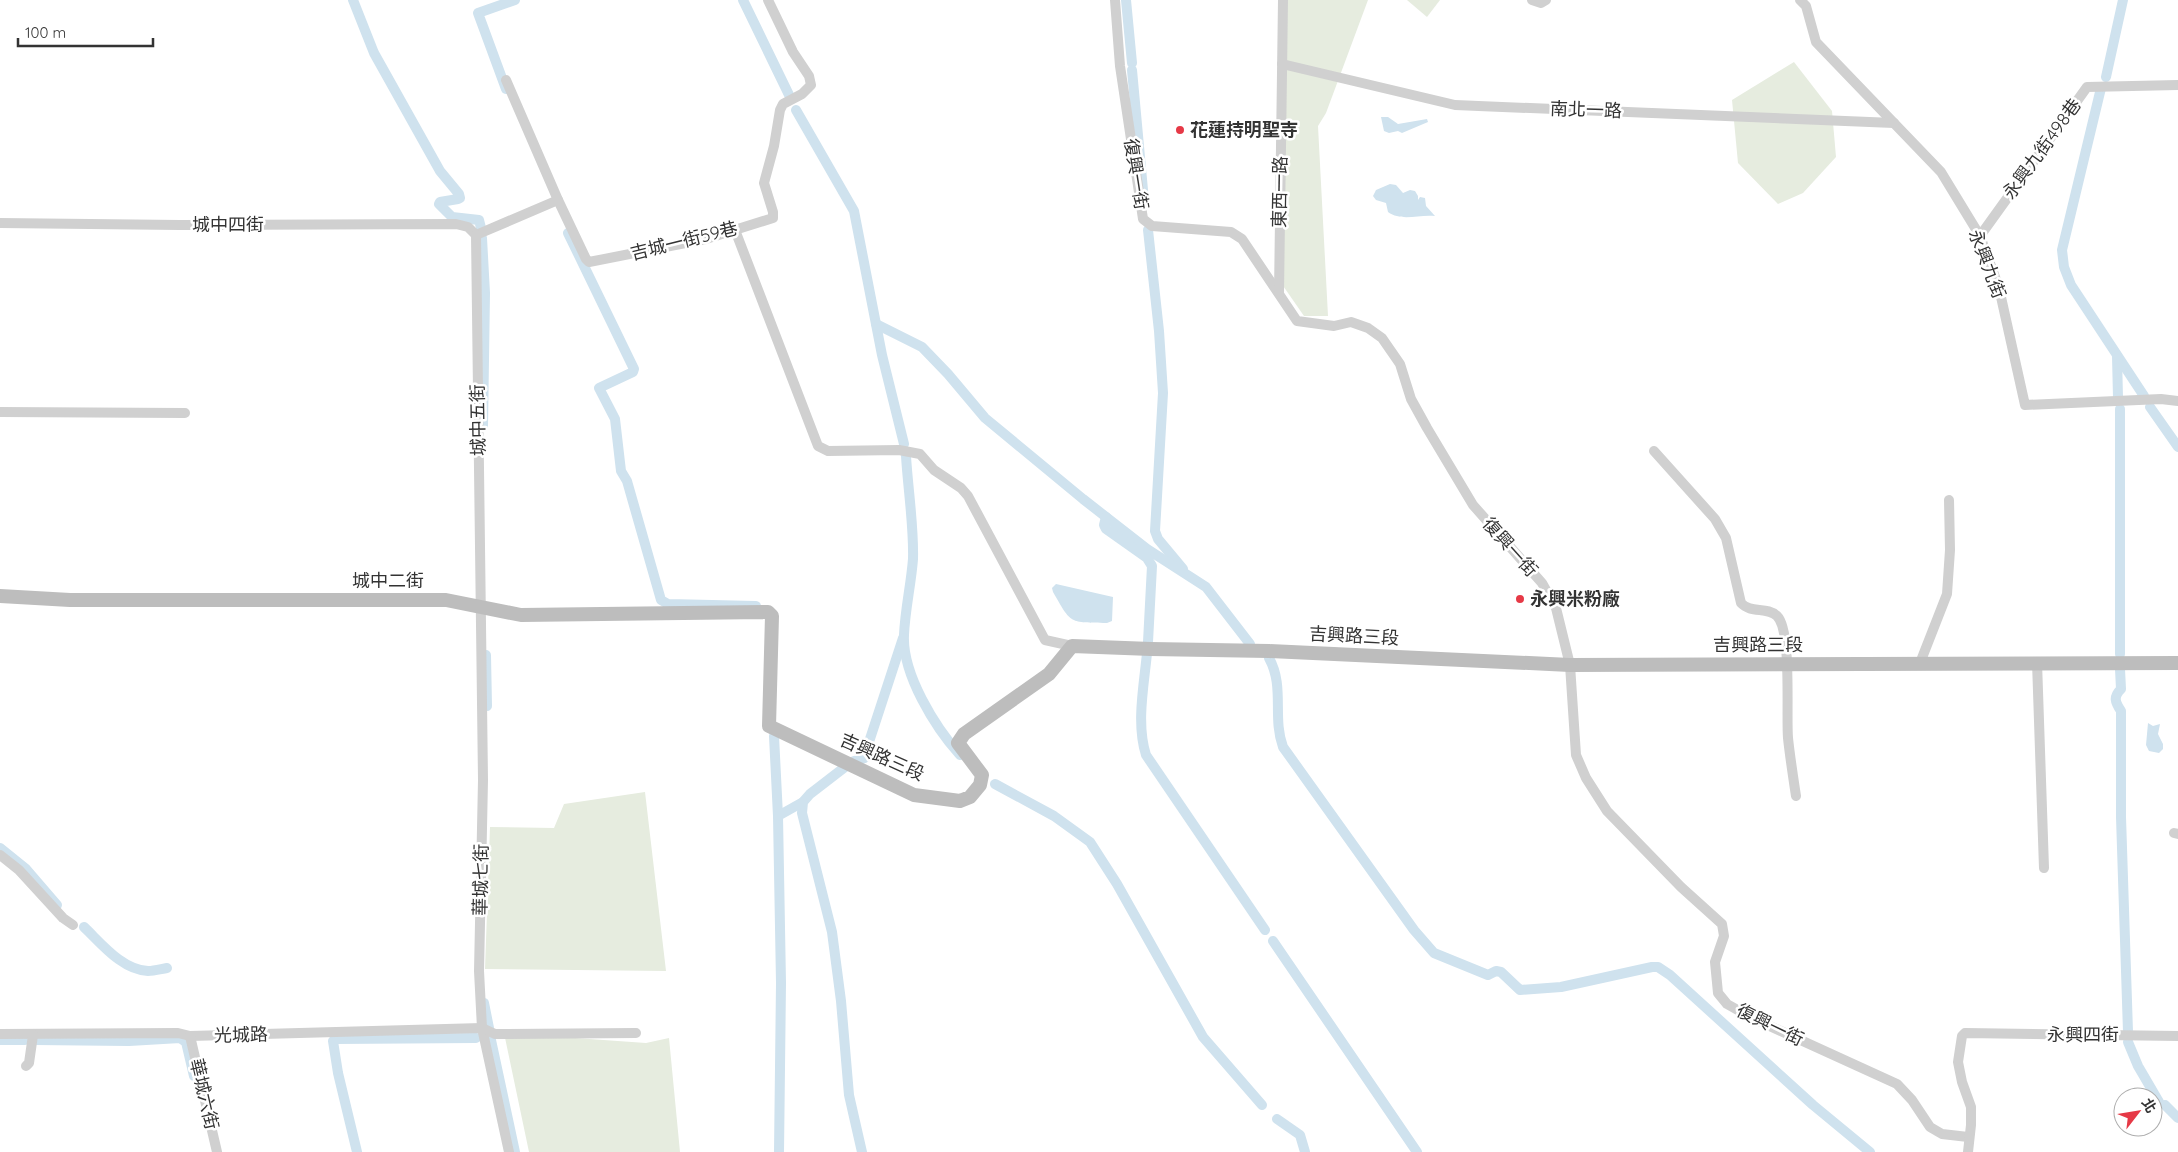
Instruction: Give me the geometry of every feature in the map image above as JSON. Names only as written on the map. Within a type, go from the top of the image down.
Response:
[{"type":"street","name":"吉城一街59巷","points":[[558,200],[586,260],[589,262],[706,239],[773,218],[764,183],[774,146],[780,110],[784,104],[802,94],[811,85],[809,76],[793,52],[768,0]]},
{"type":"street","name":"復興一街","points":[[1115,0],[1120,66],[1143,219],[1152,226],[1231,232],[1242,239],[1297,321],[1334,326],[1351,322],[1368,328],[1382,338],[1400,364],[1419,414],[1473,506],[1542,583],[1556,608],[1570,665],[1576,755],[1586,778],[1607,811],[1681,887],[1722,924],[1724,936],[1714,962],[1718,993],[1727,1004],[1752,1018],[1897,1084],[1912,1100],[1930,1127],[1942,1134],[1968,1137]]},
{"type":"street","name":"東西一路","points":[[1279,293],[1283,0]]},
{"type":"street","points":[[1532,0],[1541,3],[1546,0]]},
{"type":"street","name":"永興九街","points":[[1800,0],[1806,6],[1816,42],[1941,172],[1980,236],[1999,288],[2025,406],[2178,400]]},
{"type":"street","name":"南北一路","points":[[1282,64],[1455,105],[1894,123]]},
{"type":"street","points":[[476,235],[558,200],[506,80]]},
{"type":"street","name":"永興九街498巷","points":[[1980,236],[2087,87],[2178,85]]},
{"type":"street","name":"城中四街","points":[[0,223],[180,225],[456,224],[468,227],[476,235]]},
{"type":"street","points":[[735,230],[818,446],[828,451],[899,450],[920,454],[934,470],[961,488],[968,496],[1045,640],[1072,646]]},
{"type":"street","name":"城中五街","points":[[476,235],[480,606]]},
{"type":"street","points":[[0,412],[185,413]]},
{"type":"street","points":[[1654,451],[1715,519],[1726,538],[1742,603],[1750,609],[1772,612],[1778,616],[1782,625],[1788,664],[1788,737],[1796,796]]},
{"type":"street","points":[[1920,664],[1947,594],[1950,550],[1949,500]]},
{"type":"street","name":"城中二街","points":[[0,596],[70,600],[446,600],[521,615],[768,612],[772,616]]},
{"type":"street","name":"華城七街","points":[[480,606],[483,780],[479,971],[482,1028],[509,1152]]},
{"type":"street","name":"吉興路三段","points":[[772,616],[769,726],[914,795],[960,802],[970,797],[980,785],[982,775],[958,744],[964,734],[1049,674],[1072,646],[1151,650],[1269,651],[1570,665],[2178,663]]},
{"type":"street","points":[[2037,662],[2044,868]]},
{"type":"street","points":[[0,855],[19,870],[63,918],[74,925]]},
{"type":"street","name":"光城路","points":[[0,1034],[178,1033],[190,1036],[482,1028],[495,1034],[636,1033]]},
{"type":"street","name":"永興四街","points":[[1968,1137],[1971,1124],[1971,1106],[1962,1082],[1958,1062],[1962,1036],[1966,1033],[2178,1036]]},
{"type":"street","points":[[26,1066],[29,1063],[33,1035]]},
{"type":"street","name":"華城六街","points":[[190,1036],[217,1152]]},
{"type":"street","points":[[1968,1137],[1968,1152]]},
{"type":"shaded area","points":[[1286,0],[1368,0],[1326,113],[1318,126],[1328,316],[1304,316],[1279,280]]},
{"type":"shaded area","points":[[1407,0],[1440,0],[1427,17]]},
{"type":"shaded area","points":[[1794,62],[1832,111],[1836,157],[1803,193],[1778,204],[1738,163],[1732,100]]},
{"type":"shaded area","points":[[645,792],[666,971],[485,969],[490,827],[554,828],[564,804]]},
{"type":"shaded area","points":[[504,1033],[646,1043],[669,1038],[680,1152],[529,1152]]},
{"type":"water","points":[[1381,117],[1388,117],[1398,124],[1427,119],[1428,122],[1402,133],[1398,131],[1389,133],[1384,131]]},
{"type":"water","points":[[1390,184],[1396,185],[1403,193],[1410,190],[1415,191],[1418,200],[1420,197],[1425,198],[1426,206],[1435,216],[1399,217],[1388,212],[1386,203],[1376,200],[1373,196],[1376,190]]},
{"type":"water","points":[[1056,584],[1113,597],[1112,621],[1095,623],[1073,620],[1064,611],[1053,592],[1052,588]]},
{"type":"water","points":[[2148,723],[2153,726],[2160,724],[2158,734],[2163,744],[2163,749],[2159,753],[2149,751],[2146,745]]},
{"type":"waterway","points":[[353,0],[374,53],[440,171],[459,194],[460,198],[440,202],[439,204],[452,217],[479,220],[481,228]]},
{"type":"waterway","points":[[506,89],[478,13],[515,0]]},
{"type":"waterway","points":[[743,0],[791,99]]},
{"type":"waterway","points":[[1126,0],[1132,63]]},
{"type":"waterway","points":[[2106,77],[2123,0]]},
{"type":"waterway","points":[[1132,70],[1144,201]]},
{"type":"waterway","points":[[2101,88],[2062,250],[2064,267],[2071,285],[2144,396]]},
{"type":"waterway","points":[[796,110],[854,211],[882,355],[904,444]]},
{"type":"waterway","points":[[1148,230],[1159,331],[1163,393],[1155,531],[1158,539],[1183,569]]},
{"type":"waterway","points":[[568,233],[634,369],[633,372],[599,388],[615,419],[621,471],[627,481],[661,600],[668,604],[756,606]]},
{"type":"waterway","points":[[482,238],[485,293],[483,426]]},
{"type":"waterway","points":[[876,324],[922,347],[948,374],[985,418],[1147,549],[1206,587],[1250,644]]},
{"type":"waterway","points":[[2117,356],[2118,398]]},
{"type":"waterway","points":[[2150,407],[2178,447]]},
{"type":"waterway","points":[[2120,409],[2120,654]]},
{"type":"waterway","points":[[906,456],[912,521],[913,559],[904,635],[905,650],[908,666],[922,699],[940,730],[960,755]]},
{"type":"waterway","points":[[1106,517],[1104,525],[1106,529],[1147,558],[1152,566],[1148,642]]},
{"type":"waterway","points":[[854,761],[865,758],[903,638]]},
{"type":"waterway","points":[[1147,653],[1141,718],[1146,755],[1265,930]]},
{"type":"waterway","points":[[486,655],[487,706]]},
{"type":"waterway","points":[[1269,658],[1274,669],[1278,691],[1278,725],[1283,747],[1414,930],[1434,953],[1488,975],[1496,971],[1501,972],[1520,990],[1561,987],[1658,967],[1670,975],[1813,1105],[1870,1152]]},
{"type":"waterway","points":[[2120,669],[2121,689],[2116,700],[2121,711],[2121,817],[2128,1032]]},
{"type":"waterway","points":[[774,736],[778,816],[781,983],[779,1152]]},
{"type":"waterway","points":[[845,767],[810,794],[803,802],[802,813],[832,932],[841,1001],[849,1095],[862,1152]]},
{"type":"waterway","points":[[995,784],[1054,816],[1090,842],[1117,884],[1203,1037],[1262,1105]]},
{"type":"waterway","points":[[778,816],[803,802]]},
{"type":"waterway","points":[[0,848],[26,869],[57,905]]},
{"type":"waterway","points":[[84,927],[113,955],[129,966],[148,971],[167,968]]},
{"type":"waterway","points":[[1273,941],[1417,1152]]},
{"type":"waterway","points":[[484,1003],[489,1028]]},
{"type":"waterway","points":[[35,1040],[129,1041],[180,1038],[186,1042],[194,1076]]},
{"type":"waterway","points":[[357,1152],[338,1073],[333,1041],[335,1039],[476,1038]]},
{"type":"waterway","points":[[0,1040],[25,1040]]},
{"type":"waterway","points":[[491,1040],[515,1152]]},
{"type":"waterway","points":[[2128,1042],[2138,1066],[2150,1087]]},
{"type":"waterway","points":[[2165,1105],[2178,1118]]},
{"type":"waterway","points":[[1277,1119],[1300,1135],[1305,1152]]},
{"type":"place","name":"花蓮持明聖寺","points":[[1180,130]]},
{"type":"place","name":"永興米粉廠","points":[[1520,599]]}]
